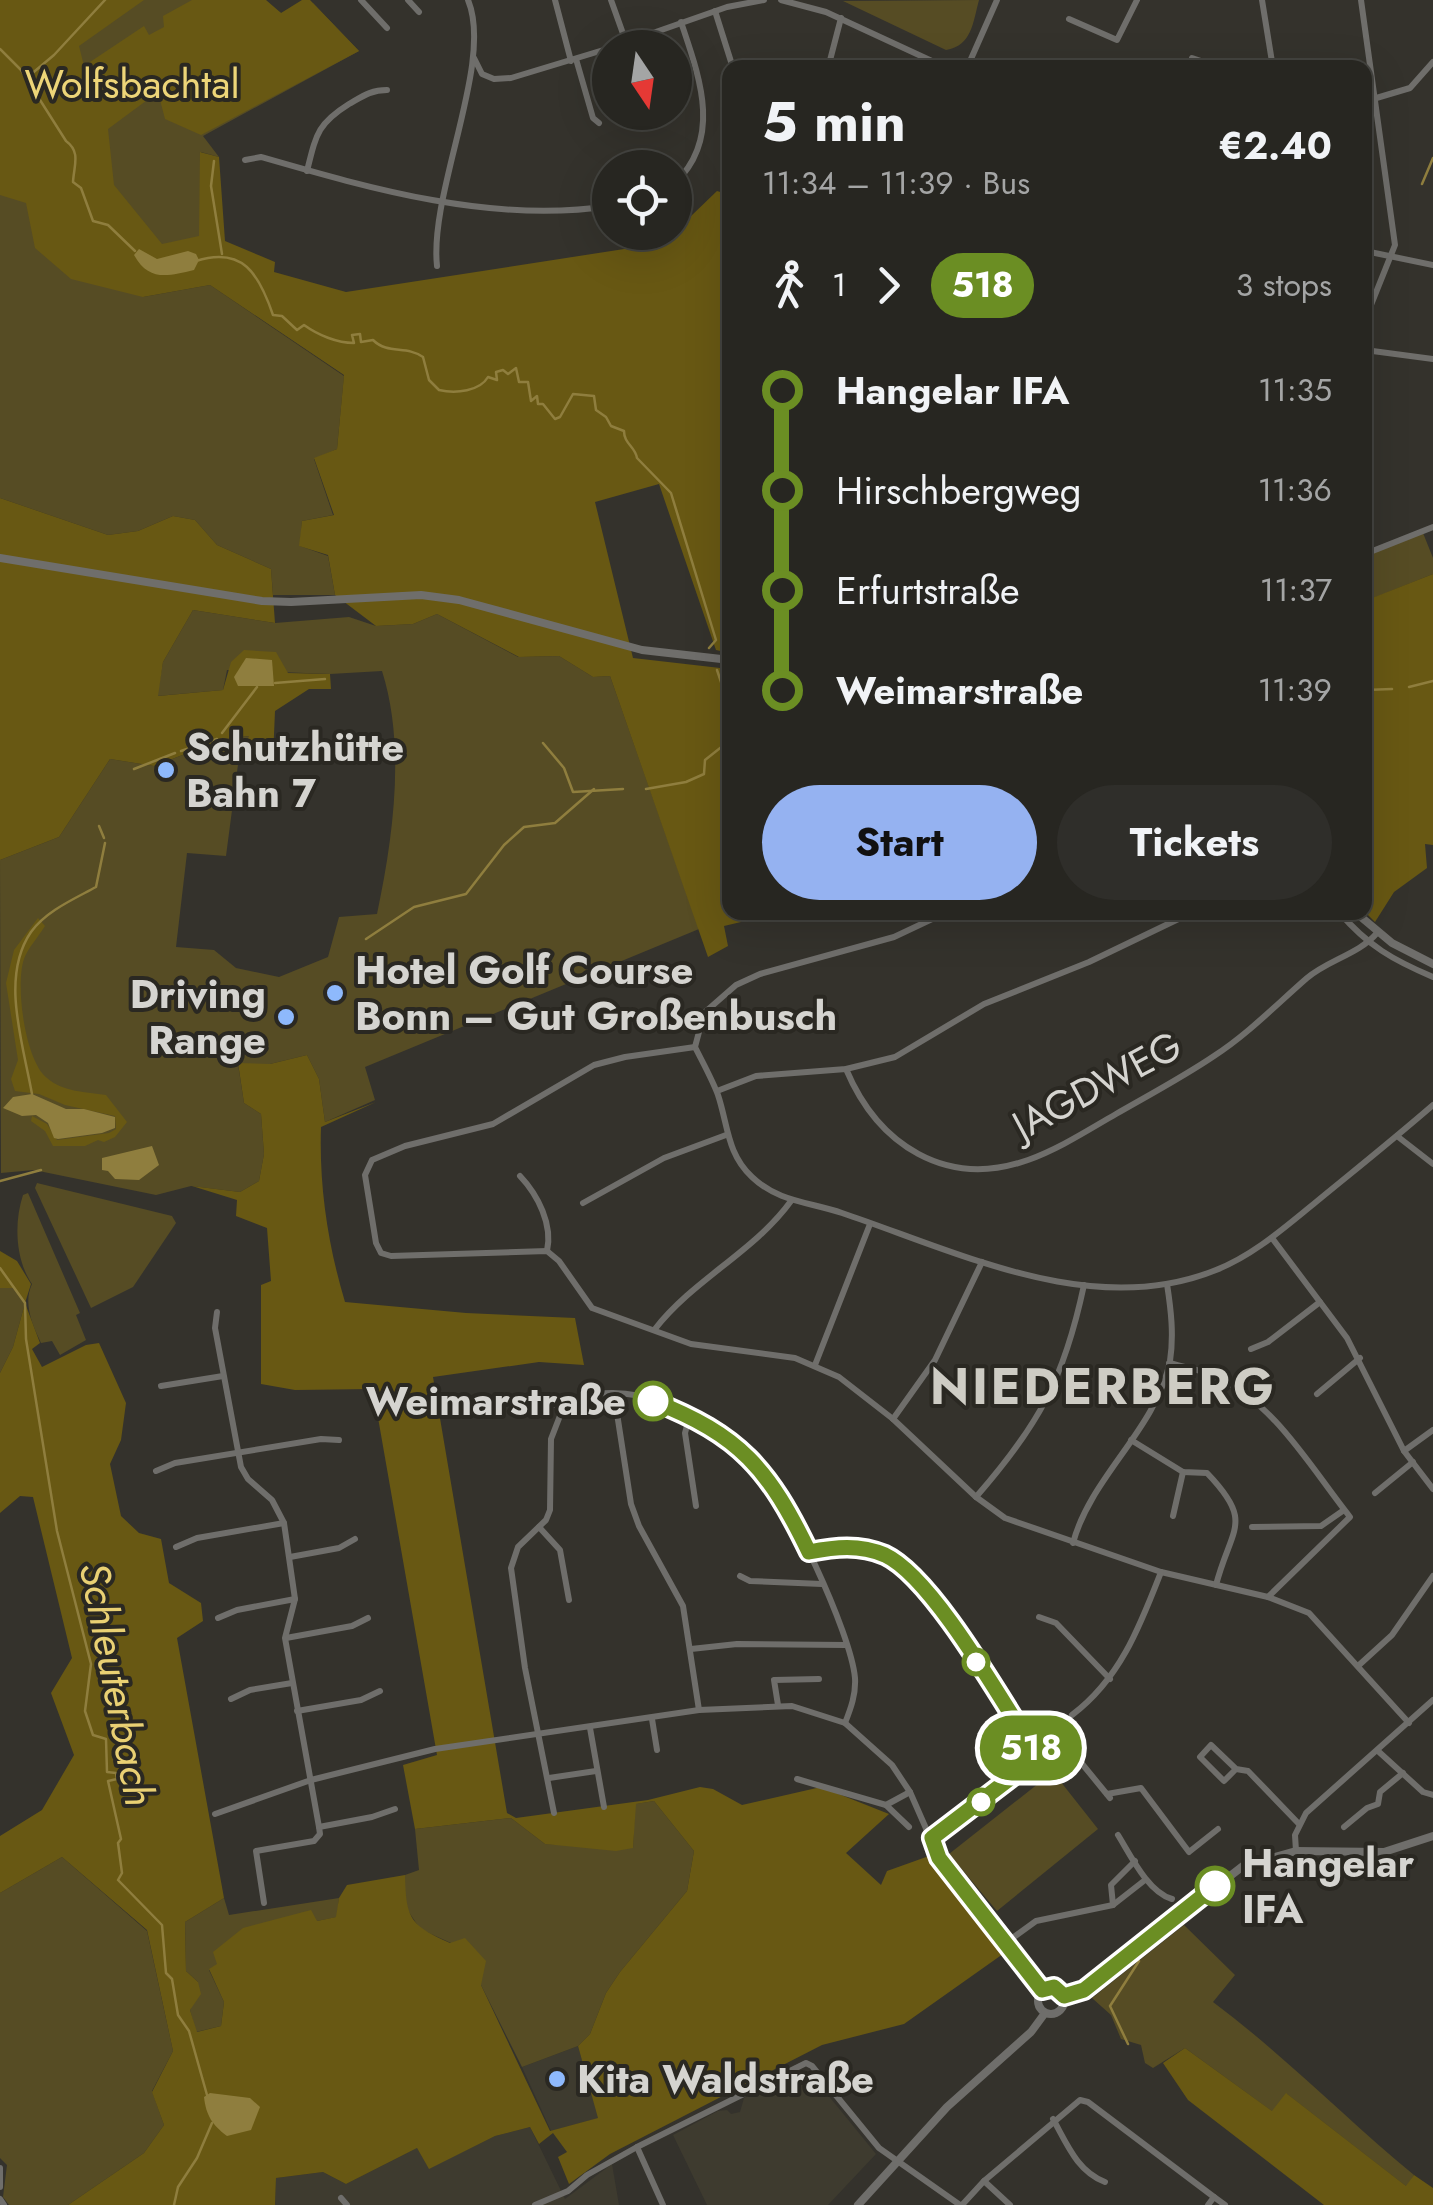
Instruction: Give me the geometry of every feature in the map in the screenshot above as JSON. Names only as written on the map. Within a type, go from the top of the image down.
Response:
[{"type":"street","points":[[361,0],[387,28]]},
{"type":"street","points":[[408,0],[418,12]]},
{"type":"street","points":[[468,0],[473,18],[475,65],[482,74],[494,79],[511,78],[592,54]]},
{"type":"street","points":[[554,0],[592,115]]},
{"type":"street","points":[[611,0],[622,30]]},
{"type":"street","points":[[660,30],[764,0]]},
{"type":"street","points":[[781,0],[809,5],[930,60]]},
{"type":"street","points":[[971,60],[997,0]]},
{"type":"street","points":[[1069,19],[1117,40],[1137,0]]},
{"type":"street","points":[[1262,0],[1271,60]]},
{"type":"street","points":[[1361,0],[1368,60]]},
{"type":"street","points":[[715,11],[731,60]]},
{"type":"street","points":[[830,60],[841,18]]},
{"type":"street","points":[[682,22],[701,84],[705,114],[692,165]]},
{"type":"street","points":[[436,266],[443,201],[473,52]]},
{"type":"street","points":[[1192,58],[1199,60]]},
{"type":"street","points":[[1373,99],[1410,88],[1433,62]]},
{"type":"street","points":[[307,170],[316,136],[328,117],[372,90],[387,90]]},
{"type":"street","points":[[1372,91],[1394,231],[1392,256],[1372,303]]},
{"type":"street","points":[[245,160],[261,158],[443,201],[533,210],[592,207]]},
{"type":"street","points":[[1372,253],[1433,265]]},
{"type":"street","points":[[1372,351],[1433,359]]},
{"type":"street","points":[[1372,551],[1433,527]]},
{"type":"street","points":[[0,558],[262,601],[396,595],[458,600],[642,650],[722,659]]},
{"type":"street","points":[[930,920],[894,937],[760,974],[736,985],[704,1014],[695,1047],[717,1091],[726,1135],[740,1164],[774,1194],[1036,1277],[1128,1288],[1167,1284],[1214,1272],[1250,1253],[1433,1105]]},
{"type":"street","points":[[717,1091],[756,1076],[846,1070],[895,1057],[984,1004],[1089,962],[1176,920]]},
{"type":"street","points":[[1346,920],[1367,943],[1401,964],[1433,977]]},
{"type":"street","points":[[1363,920],[1377,933],[1433,964]]},
{"type":"street","name":"JAGDWEG","points":[[846,1070],[859,1100],[900,1145],[948,1165],[980,1169],[1006,1166],[1031,1159],[1068,1140],[1216,1056],[1319,968],[1367,943],[1377,933]]},
{"type":"street","points":[[695,1047],[594,1065],[493,1124],[405,1146],[372,1160],[366,1166],[376,1244],[381,1253],[391,1256],[547,1251],[559,1261],[592,1308],[707,1348],[774,1354],[816,1366],[861,1392],[976,1497],[1005,1518],[1161,1572],[1268,1597],[1309,1613],[1409,1723]]},
{"type":"street","points":[[583,1203],[664,1158],[726,1135]]},
{"type":"street","points":[[1397,1136],[1433,1164]]},
{"type":"street","points":[[520,1176],[532,1189],[550,1231],[547,1251]]},
{"type":"street","points":[[655,1329],[715,1271],[774,1223],[791,1201]]},
{"type":"street","points":[[816,1366],[870,1224]]},
{"type":"street","points":[[1272,1238],[1360,1358],[1404,1451],[1433,1489]]},
{"type":"street","points":[[893,1419],[934,1360],[982,1262]]},
{"type":"street","points":[[1073,1543],[1088,1501],[1131,1440],[1162,1386],[1169,1363],[1172,1318],[1167,1284]]},
{"type":"street","points":[[976,1497],[1012,1456],[1043,1411],[1066,1359],[1084,1285]]},
{"type":"street","points":[[1252,1349],[1268,1342],[1320,1302]]},
{"type":"street","points":[[217,1312],[215,1328],[236,1453],[248,1479],[272,1500],[284,1523],[296,1599],[285,1638],[320,1834],[314,1841],[256,1851],[264,1903]]},
{"type":"street","points":[[1317,1394],[1360,1358]]},
{"type":"street","points":[[1169,1363],[1214,1376],[1253,1400],[1350,1516],[1268,1597]]},
{"type":"street","points":[[161,1386],[223,1376]]},
{"type":"street","points":[[614,1394],[631,1504],[682,1606],[699,1710]]},
{"type":"street","points":[[554,1813],[525,1668],[511,1568],[522,1540],[539,1527],[552,1501],[551,1439],[563,1408],[579,1398],[614,1394],[652,1401],[716,1430],[755,1462],[791,1514],[846,1644],[854,1686],[845,1723]]},
{"type":"street","points":[[446,1413],[513,1402],[547,1402],[563,1408]]},
{"type":"street","points":[[690,1416],[685,1433],[696,1506]]},
{"type":"street","points":[[1404,1451],[1433,1430]]},
{"type":"street","points":[[156,1472],[175,1463],[322,1439],[339,1440]]},
{"type":"street","points":[[1131,1440],[1183,1472],[1207,1472],[1236,1508],[1236,1526],[1216,1586]]},
{"type":"street","points":[[1375,1493],[1413,1462]]},
{"type":"street","points":[[1173,1516],[1183,1472]]},
{"type":"street","points":[[1252,1526],[1321,1526],[1344,1510]]},
{"type":"street","points":[[176,1547],[198,1538],[284,1523]]},
{"type":"street","points":[[539,1527],[560,1550],[569,1600]]},
{"type":"street","points":[[290,1556],[339,1548],[355,1539]]},
{"type":"street","points":[[809,1552],[858,1547],[888,1557],[908,1570],[925,1586],[1038,1757]]},
{"type":"street","points":[[1072,1715],[1110,1679],[1132,1643],[1161,1572]]},
{"type":"street","points":[[740,1576],[750,1581],[822,1584]]},
{"type":"street","points":[[1358,1666],[1392,1635],[1433,1576]]},
{"type":"street","points":[[218,1618],[237,1610],[296,1599]]},
{"type":"street","points":[[1039,1617],[1056,1624],[1110,1679]]},
{"type":"street","points":[[285,1638],[352,1626],[368,1618]]},
{"type":"street","points":[[692,1649],[751,1644],[846,1644]]},
{"type":"street","points":[[778,1705],[774,1680],[820,1679]]},
{"type":"street","points":[[232,1699],[250,1690],[292,1683]]},
{"type":"street","points":[[296,1710],[361,1700],[380,1690]]},
{"type":"street","points":[[1296,1851],[1299,1824],[1306,1813],[1433,1700]]},
{"type":"street","points":[[215,1814],[311,1780],[418,1752],[699,1710],[778,1705],[845,1723],[892,1764],[910,1792],[939,1858],[1042,1990]]},
{"type":"street","points":[[652,1719],[657,1750]]},
{"type":"street","points":[[590,1728],[604,1807]]},
{"type":"street","points":[[1236,1769],[1224,1781],[1200,1757],[1212,1745],[1236,1769],[1248,1771],[1299,1824]]},
{"type":"street","points":[[932,1838],[1038,1757],[1058,1750],[1074,1754],[1108,1796],[1141,1788],[1189,1852],[1218,1829]]},
{"type":"street","points":[[1378,1751],[1423,1792],[1433,1795]]},
{"type":"street","points":[[549,1778],[596,1770]]},
{"type":"street","points":[[1344,1827],[1378,1804],[1380,1792],[1403,1773]]},
{"type":"street","points":[[798,1779],[886,1805],[909,1827]]},
{"type":"street","points":[[886,1805],[910,1792]]},
{"type":"street","points":[[319,1826],[395,1809]]},
{"type":"street","points":[[1118,1836],[1145,1880],[1162,1896],[1172,1899]]},
{"type":"street","points":[[1064,1996],[1084,1990],[1243,1866],[1296,1851],[1372,1854],[1397,1850],[1433,1836]]},
{"type":"street","points":[[1113,1905],[1112,1885],[1134,1862]]},
{"type":"street","points":[[1008,1942],[1036,1920],[1113,1905],[1145,1880]]},
{"type":"street","points":[[1042,1990],[1054,1987],[1064,1996],[1059,2012],[1045,2012]]},
{"type":"street","points":[[1042,1990],[1038,2002],[1045,2012]]},
{"type":"street","points":[[858,2205],[947,2107],[1032,2032],[1045,2012]]},
{"type":"street","points":[[535,2205],[568,2191],[587,2175],[637,2146],[806,2063],[879,2148],[961,2205],[1053,2119],[1080,2100],[1088,2102],[1225,2205]]},
{"type":"street","points":[[1053,2119],[1078,2163],[1091,2176],[1105,2182]]},
{"type":"street","points":[[637,2146],[664,2205]]},
{"type":"street","points":[[0,2168],[0,2186]]},
{"type":"street","points":[[984,2180],[1010,2205]]},
{"type":"street","points":[[1208,2205],[1214,2197]]},
{"type":"shaded area","points":[[139,249],[157,259],[188,251],[199,260],[194,270],[160,275],[140,264],[134,255]]},
{"type":"shaded area","points":[[246,658],[272,660],[274,686],[238,686],[234,677]]},
{"type":"shaded area","points":[[32,1094],[66,1109],[115,1117],[115,1128],[54,1138],[48,1123],[36,1115],[22,1116],[3,1108],[13,1097]]},
{"type":"shaded area","points":[[152,1146],[159,1165],[139,1180],[115,1179],[102,1170],[102,1158]]},
{"type":"shaded area","name":"Kita Waldstraße","points":[[578,2046],[599,2118],[551,2131],[522,2067]]},
{"type":"shaded area","points":[[802,2071],[810,2073],[876,2154],[828,2205],[707,2205],[673,2135],[718,2111],[740,2112],[744,2098]]},
{"type":"shaded area","points":[[210,2093],[250,2098],[260,2107],[251,2130],[227,2136],[222,2132],[206,2109],[204,2097]]},
{"type":"shaded area","points":[[530,2127],[565,2199],[612,2164],[619,2205],[275,2205],[276,2178],[323,2172],[346,2184],[417,2148],[429,2168],[495,2136]]},
{"type":"green space","name":"Wolfsbachtal","points":[[0,0],[263,0],[288,18],[313,3],[359,51],[203,136],[219,157],[201,152],[210,252],[171,242],[143,297],[210,285],[344,376],[337,449],[314,459],[333,515],[302,521],[300,546],[328,556],[335,595],[273,595],[271,569],[217,545],[195,520],[173,516],[138,531],[108,535],[0,498]]},
{"type":"green space","name":"Wolfsbachtal","points":[[0,0],[144,0],[79,46],[84,66],[144,26],[149,35],[164,27],[163,16],[192,0],[266,0],[281,13],[302,0],[310,0],[359,51],[201,135],[165,119],[158,92],[108,129],[114,185],[162,244],[199,236],[200,152],[219,157],[225,241],[275,262],[274,272],[346,292],[618,250],[692,250],[692,215],[717,191],[722,193],[722,651],[716,650],[659,484],[595,502],[633,658],[722,668],[722,920],[750,920],[724,926],[728,946],[708,957],[610,676],[593,677],[559,656],[519,657],[437,614],[413,624],[376,626],[335,595],[328,555],[299,546],[302,521],[334,515],[314,458],[337,449],[344,375],[210,285],[143,297],[71,279],[35,248],[26,203],[0,195]]},
{"type":"green space","points":[[979,0],[966,38],[946,50],[843,1]]},
{"type":"green space","points":[[0,498],[108,535],[138,531],[173,516],[195,520],[217,545],[271,569],[275,623],[193,610],[163,662],[158,696],[223,690],[231,662],[244,650],[276,652],[288,673],[330,674],[331,689],[309,689],[275,711],[273,758],[239,757],[249,736],[224,739],[154,766],[110,759],[59,837],[0,860]]},
{"type":"green space","points":[[1423,533],[1433,558],[1433,574],[1372,599],[1372,553]]},
{"type":"green space","points":[[1433,574],[1433,845],[1425,844],[1427,868],[1394,892],[1375,922],[1372,919],[1372,598]]},
{"type":"green space","points":[[193,610],[275,623],[349,617],[376,626],[413,624],[437,614],[518,657],[559,656],[593,677],[610,676],[699,929],[365,1067],[375,1100],[325,1122],[319,1079],[307,1055],[270,1064],[238,1064],[244,1103],[261,1114],[264,1154],[259,1181],[240,1192],[191,1186],[156,1195],[34,1170],[1,1173],[0,860],[59,837],[110,759],[154,766],[224,739],[250,736],[239,757],[226,856],[187,853],[176,947],[214,950],[236,968],[279,977],[328,957],[339,917],[377,914],[392,823],[395,761],[394,730],[382,671],[330,674],[227,670],[223,690],[157,696],[163,662]]},
{"type":"green space","points":[[38,918],[45,926],[26,955],[22,971],[28,1040],[39,1069],[53,1083],[106,1095],[127,1122],[115,1137],[104,1142],[53,1146],[45,1131],[31,1121],[32,1116],[47,1124],[57,1140],[109,1133],[116,1129],[115,1116],[15,1091],[11,1079],[18,1060],[6,983],[14,950]]},
{"type":"green space","points":[[307,1055],[319,1079],[325,1122],[376,1102],[321,1127],[326,1216],[345,1302],[575,1318],[584,1365],[539,1362],[433,1377],[507,1813],[516,1818],[648,1800],[700,1787],[713,1789],[742,1805],[821,1787],[889,1814],[846,1853],[881,1885],[887,1871],[929,1856],[1010,1949],[904,2024],[822,2045],[610,2154],[569,2184],[558,2157],[567,2152],[553,2133],[539,2144],[530,2127],[495,2136],[429,2169],[417,2148],[346,2184],[323,2172],[276,2178],[275,2205],[68,2205],[144,2153],[164,2125],[152,2092],[173,2051],[147,1930],[62,1857],[0,1893],[0,1836],[42,1810],[74,1755],[51,1693],[72,1658],[33,1497],[20,1496],[0,1513],[0,1373],[13,1347],[25,1303],[40,1343],[32,1349],[42,1367],[86,1345],[99,1343],[126,1403],[121,1440],[110,1464],[121,1516],[139,1533],[161,1539],[169,1583],[201,1603],[203,1621],[177,1638],[224,1898],[185,1922],[186,1971],[198,1982],[201,1994],[190,2010],[197,2032],[221,2026],[224,2002],[209,1969],[217,1964],[213,1952],[243,1928],[311,1910],[317,1921],[336,1917],[339,1898],[347,1885],[405,1875],[409,1911],[418,1925],[450,1943],[465,1938],[486,1961],[481,1985],[550,2131],[598,2118],[578,2046],[590,2034],[606,1993],[620,1972],[687,1891],[694,1851],[654,1801],[636,1804],[633,1848],[616,1851],[545,1844],[511,1818],[415,1829],[403,1765],[437,1755],[373,1389],[295,1390],[261,1384],[261,1285],[271,1281],[267,1228],[236,1216],[237,1200],[192,1186],[240,1192],[259,1181],[264,1154],[261,1114],[244,1103],[238,1063],[270,1064]]},
{"type":"green space","points":[[37,1183],[172,1216],[176,1223],[133,1287],[91,1308],[35,1188]]},
{"type":"green space","points":[[28,1193],[80,1313],[76,1315],[86,1340],[60,1355],[52,1341],[41,1343],[30,1314],[32,1284],[19,1252],[17,1228],[23,1195]]},
{"type":"green space","points":[[0,1251],[17,1261],[31,1284],[25,1303],[15,1288],[0,1288]]},
{"type":"green space","points":[[0,1288],[15,1288],[25,1303],[13,1347],[0,1373]]},
{"type":"green space","points":[[1053,1772],[1098,1829],[997,1911],[949,1854]]},
{"type":"green space","points":[[654,1801],[694,1851],[687,1891],[620,1972],[606,1993],[590,2034],[578,2046],[522,2067],[481,1985],[451,1943],[420,1929],[405,1906],[405,1875],[419,1870],[415,1829],[511,1818],[545,1844],[633,1848],[635,1804]]},
{"type":"green space","points":[[62,1857],[147,1931],[173,2051],[152,2091],[164,2125],[144,2153],[68,2205],[9,2205],[3,2197],[7,2165],[0,2158],[0,1893]]},
{"type":"green space","points":[[224,1898],[229,1915],[339,1898],[337,1917],[317,1921],[209,1970],[224,2002],[221,2026],[196,2032],[190,2010],[198,1982],[186,1971],[185,1922]]},
{"type":"green space","points":[[1184,1925],[1235,1975],[1213,2002],[1414,2175],[1407,2187],[1287,2094],[1273,2112],[1185,2048],[1153,2068],[1145,2063],[1141,2045],[1121,2039],[1111,2015],[1092,1998]]},
{"type":"green space","points":[[1185,2048],[1272,2111],[1286,2093],[1406,2186],[1414,2175],[1433,2188],[1433,2205],[1324,2205],[1188,2100],[1163,2063]]},
{"type":"waterway","points":[[29,76],[105,0]]},
{"type":"waterway","points":[[0,49],[21,70],[74,150],[73,182],[81,188],[93,221],[108,225],[135,251]]},
{"type":"waterway","points":[[1422,184],[1433,158]]},
{"type":"waterway","points":[[214,161],[211,186],[222,254]]},
{"type":"waterway","points":[[196,261],[226,257],[247,267],[262,287],[273,315],[282,316],[297,330],[304,325],[348,343],[354,343],[352,335],[360,334],[361,342],[373,340],[385,347],[417,353],[423,357],[429,380],[439,390],[467,390],[488,377],[497,380],[496,372],[503,370],[508,374],[516,368],[519,382],[528,382],[531,401],[537,396],[538,404],[543,404],[555,419],[573,394],[594,396],[596,410],[611,426],[624,431],[637,458],[671,493],[716,640],[709,648]]},
{"type":"waterway","points":[[717,670],[722,685]]},
{"type":"waterway","points":[[275,683],[325,679]]},
{"type":"waterway","points":[[1409,687],[1433,681]]},
{"type":"waterway","points":[[222,733],[257,687]]},
{"type":"waterway","points":[[1372,690],[1392,689]]},
{"type":"waterway","points":[[181,751],[217,739]]},
{"type":"waterway","points":[[543,743],[564,768],[573,792],[623,789]]},
{"type":"waterway","points":[[646,789],[686,782],[704,774],[705,760],[722,747]]},
{"type":"waterway","points":[[134,769],[175,753]]},
{"type":"waterway","points":[[366,939],[414,907],[466,894],[504,845],[524,827],[555,823],[594,789]]},
{"type":"waterway","points":[[99,826],[104,838]]},
{"type":"waterway","points":[[32,1094],[16,1011],[17,969],[22,950],[44,918],[96,887],[105,843]]},
{"type":"waterway","points":[[0,1181],[41,1170]]},
{"type":"waterway","name":"Schleuterbach","points":[[0,1268],[25,1303],[26,1339],[57,1531],[91,1664],[85,1711],[93,1735],[106,1739],[107,1772],[116,1773],[117,1779],[108,1781],[121,1839],[118,1843],[122,1873],[118,1880],[162,1925],[166,1973],[172,1979],[178,2015],[189,2031],[207,2095]]},
{"type":"waterway","points":[[1128,2044],[1110,2006],[1139,1961]]},
{"type":"waterway","name":"Schleuterbach","points":[[174,2205],[178,2187],[197,2158],[212,2123]]},
{"type":"bus line","name":"518","points":[[653,1401],[716,1430],[755,1462],[791,1514],[809,1552],[858,1547],[873,1550],[908,1570],[925,1586],[1038,1757],[932,1838],[939,1858],[1042,1990],[1054,1987],[1064,1996],[1084,1990],[1215,1886]]},
{"type":"place","name":"Schutzhütte Bahn 7","points":[[166,770]]},
{"type":"place","name":"Hotel Golf Course Bonn – Gut Großenbusch","points":[[335,993]]},
{"type":"place","name":"Driving Range","points":[[286,1017]]},
{"type":"place","name":"Weimarstraße","points":[[653,1401]]},
{"type":"place","name":"Hangelar IFA","points":[[1215,1886]]},
{"type":"place","name":"Kita Waldstraße","points":[[557,2079]]},
{"type":"district","name":"NIEDERBERG","points":[[1103,1386]]}]
